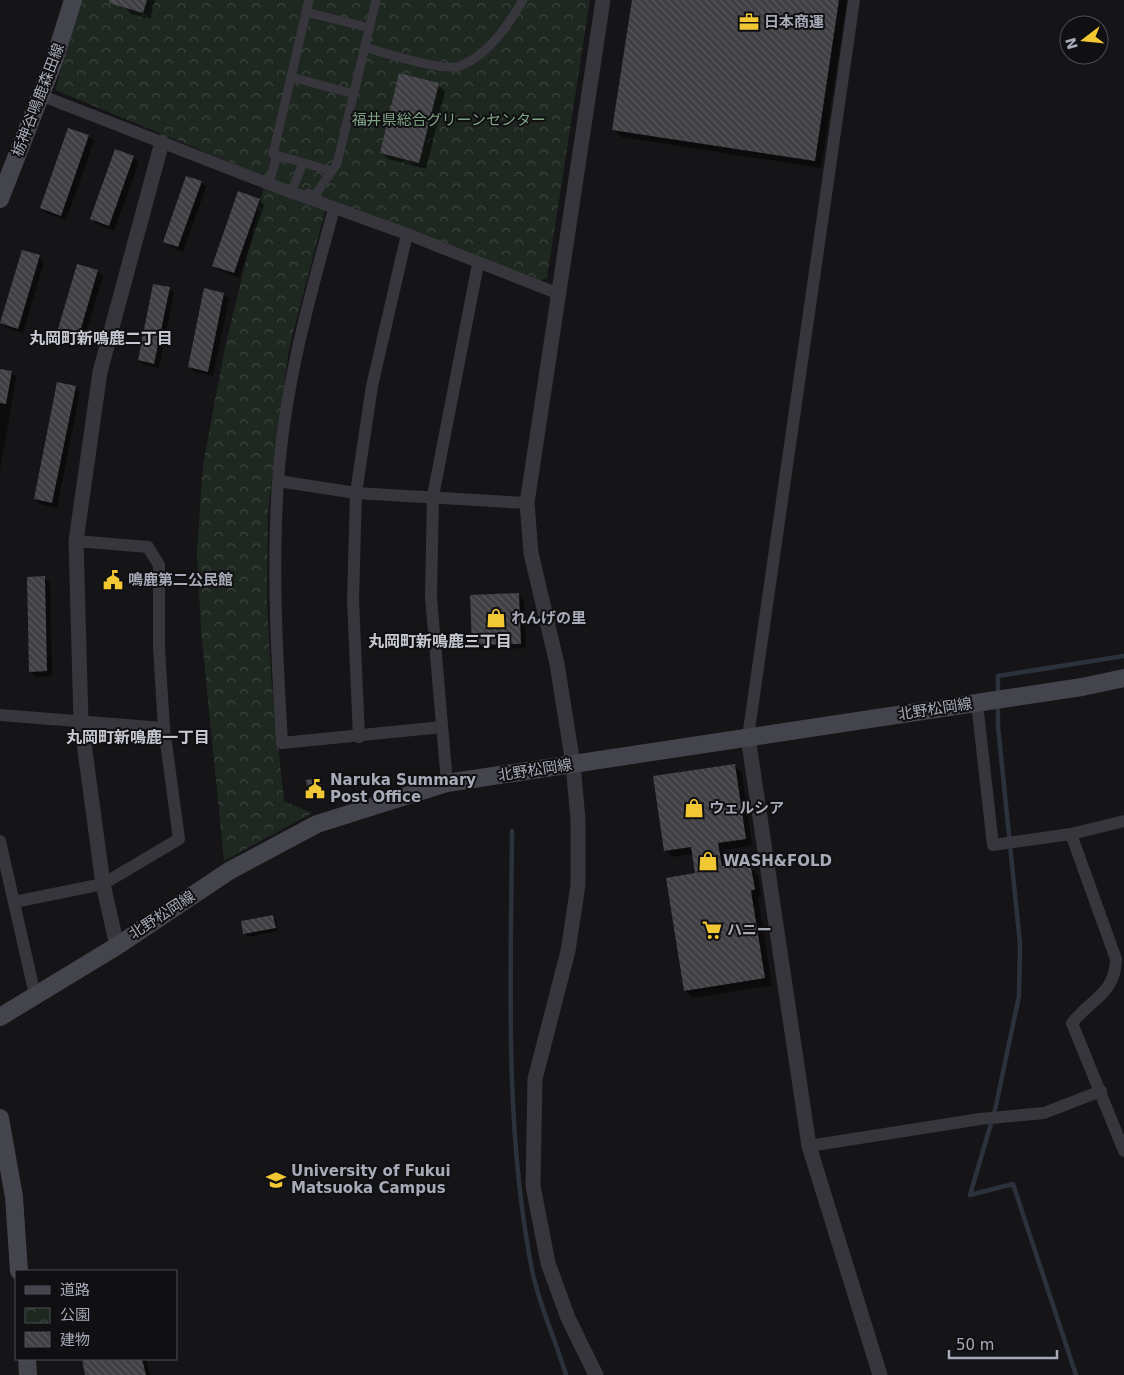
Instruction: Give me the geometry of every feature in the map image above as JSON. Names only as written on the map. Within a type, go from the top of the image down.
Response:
[{"type":"main road","name":"栃神谷鳴鹿森田線","points":[[0,199],[54,61],[73,0]]},
{"type":"main road","name":"北野松岡線","points":[[0,1017],[117,946],[229,871],[317,824],[447,783],[625,758],[748,737],[1082,687],[1124,678]]},
{"type":"main road","points":[[0,1118],[14,1197],[20,1270]]},
{"type":"main road","points":[[26,1360],[28,1375]]},
{"type":"street","points":[[309,0],[273,154],[332,171]]},
{"type":"street","points":[[305,198],[308,194],[315,195],[337,164],[376,0]]},
{"type":"street","points":[[365,47],[435,66],[459,67],[480,54],[506,28],[523,0]]},
{"type":"street","points":[[596,1375],[568,1318],[548,1263],[534,1186],[535,1079],[568,951],[578,885],[578,820],[573,764],[557,664],[531,553],[526,503],[603,0]]},
{"type":"street","points":[[854,0],[748,737],[810,1146],[880,1375]]},
{"type":"street","points":[[306,12],[370,28]]},
{"type":"street","points":[[291,77],[354,94]]},
{"type":"street","points":[[40,95],[291,193],[407,234],[478,264],[558,294]]},
{"type":"street","points":[[117,946],[103,884],[81,721],[76,541],[100,372],[162,142]]},
{"type":"street","points":[[269,184],[277,155]]},
{"type":"street","points":[[291,193],[303,163]]},
{"type":"street","points":[[334,208],[309,299],[291,378],[278,481],[274,613],[282,743],[359,737],[442,727]]},
{"type":"street","points":[[359,737],[353,600],[356,493],[372,386],[407,234]]},
{"type":"street","points":[[447,783],[431,597],[433,496],[478,264]]},
{"type":"street","points":[[278,481],[356,493],[433,496],[526,503]]},
{"type":"street","points":[[14,902],[103,884],[179,839],[164,728],[159,648],[159,565],[148,547],[76,541]]},
{"type":"street","points":[[977,703],[993,845],[1071,834],[1124,821]]},
{"type":"street","points":[[0,715],[164,728]]},
{"type":"street","points":[[1071,834],[1116,959],[1115,974],[1107,989],[1081,1011],[1072,1023],[1124,1151]]},
{"type":"street","points":[[0,841],[35,996]]},
{"type":"street","points":[[810,1146],[980,1119],[1044,1114],[1101,1091]]},
{"type":"green space","name":"福井県総合グリーンセンター","points":[[82,0],[590,0],[547,278],[540,281],[327,203],[289,349],[268,511],[267,600],[271,677],[284,801],[312,813],[224,861],[201,630],[197,551],[203,465],[224,352],[266,177],[55,90]]},
{"type":"building","points":[[109,0],[147,0],[143,13],[109,3]]},
{"type":"building","points":[[632,0],[839,0],[815,161],[612,130]]},
{"type":"building","points":[[399,73],[439,83],[419,163],[380,153]]},
{"type":"building","points":[[68,128],[89,135],[61,216],[40,208]]},
{"type":"building","points":[[115,149],[134,156],[109,226],[90,219]]},
{"type":"building","points":[[186,176],[202,181],[178,247],[163,242]]},
{"type":"building","points":[[238,191],[260,199],[234,273],[212,266]]},
{"type":"building","points":[[22,250],[40,255],[18,329],[0,323]]},
{"type":"building","points":[[77,264],[98,270],[77,342],[56,336]]},
{"type":"building","points":[[153,284],[170,287],[154,364],[138,360]]},
{"type":"building","points":[[204,288],[224,293],[208,372],[188,367]]},
{"type":"building","points":[[0,369],[12,371],[6,404],[0,403]]},
{"type":"building","points":[[57,382],[76,386],[52,503],[34,499]]},
{"type":"building","points":[[45,576],[47,671],[29,672],[27,577]]},
{"type":"building","points":[[519,593],[521,644],[472,645],[470,595]]},
{"type":"building","points":[[735,764],[746,839],[718,843],[722,866],[746,862],[747,867],[751,867],[755,889],[751,891],[765,978],[684,991],[666,878],[695,873],[691,847],[664,851],[653,776]]},
{"type":"building","points":[[320,778],[322,792],[308,795],[306,780]]},
{"type":"building","points":[[273,915],[276,928],[243,934],[241,921]]},
{"type":"building","points":[[82,1360],[142,1360],[146,1375],[85,1375]]},
{"type":"waterway","points":[[998,695],[998,676],[1124,656]]},
{"type":"waterway","points":[[998,702],[998,726],[1020,944],[1019,996],[995,1110],[970,1195],[1013,1184],[1076,1375]]},
{"type":"waterway","points":[[512,831],[511,1051],[517,1161],[523,1216],[532,1270],[566,1375]]},
{"type":"place","name":"日本商運","points":[[749,22]]},
{"type":"place","name":"鳴鹿第二公民館","points":[[113,580]]},
{"type":"place","name":"れんげの里","points":[[496,618]]},
{"type":"place","name":"Naruka Summary Post Office","points":[[315,789]]},
{"type":"place","name":"ウェルシア","points":[[694,808]]},
{"type":"place","name":"WASH&FOLD","points":[[708,861]]},
{"type":"place","name":"ハニー","points":[[712,930]]},
{"type":"place","name":"University of Fukui Matsuoka Campus","points":[[276,1180]]},
{"type":"district","name":"丸岡町新鳴鹿二丁目","points":[[101,338]]},
{"type":"district","name":"丸岡町新鳴鹿三丁目","points":[[440,641]]},
{"type":"district","name":"丸岡町新鳴鹿一丁目","points":[[138,737]]}]
